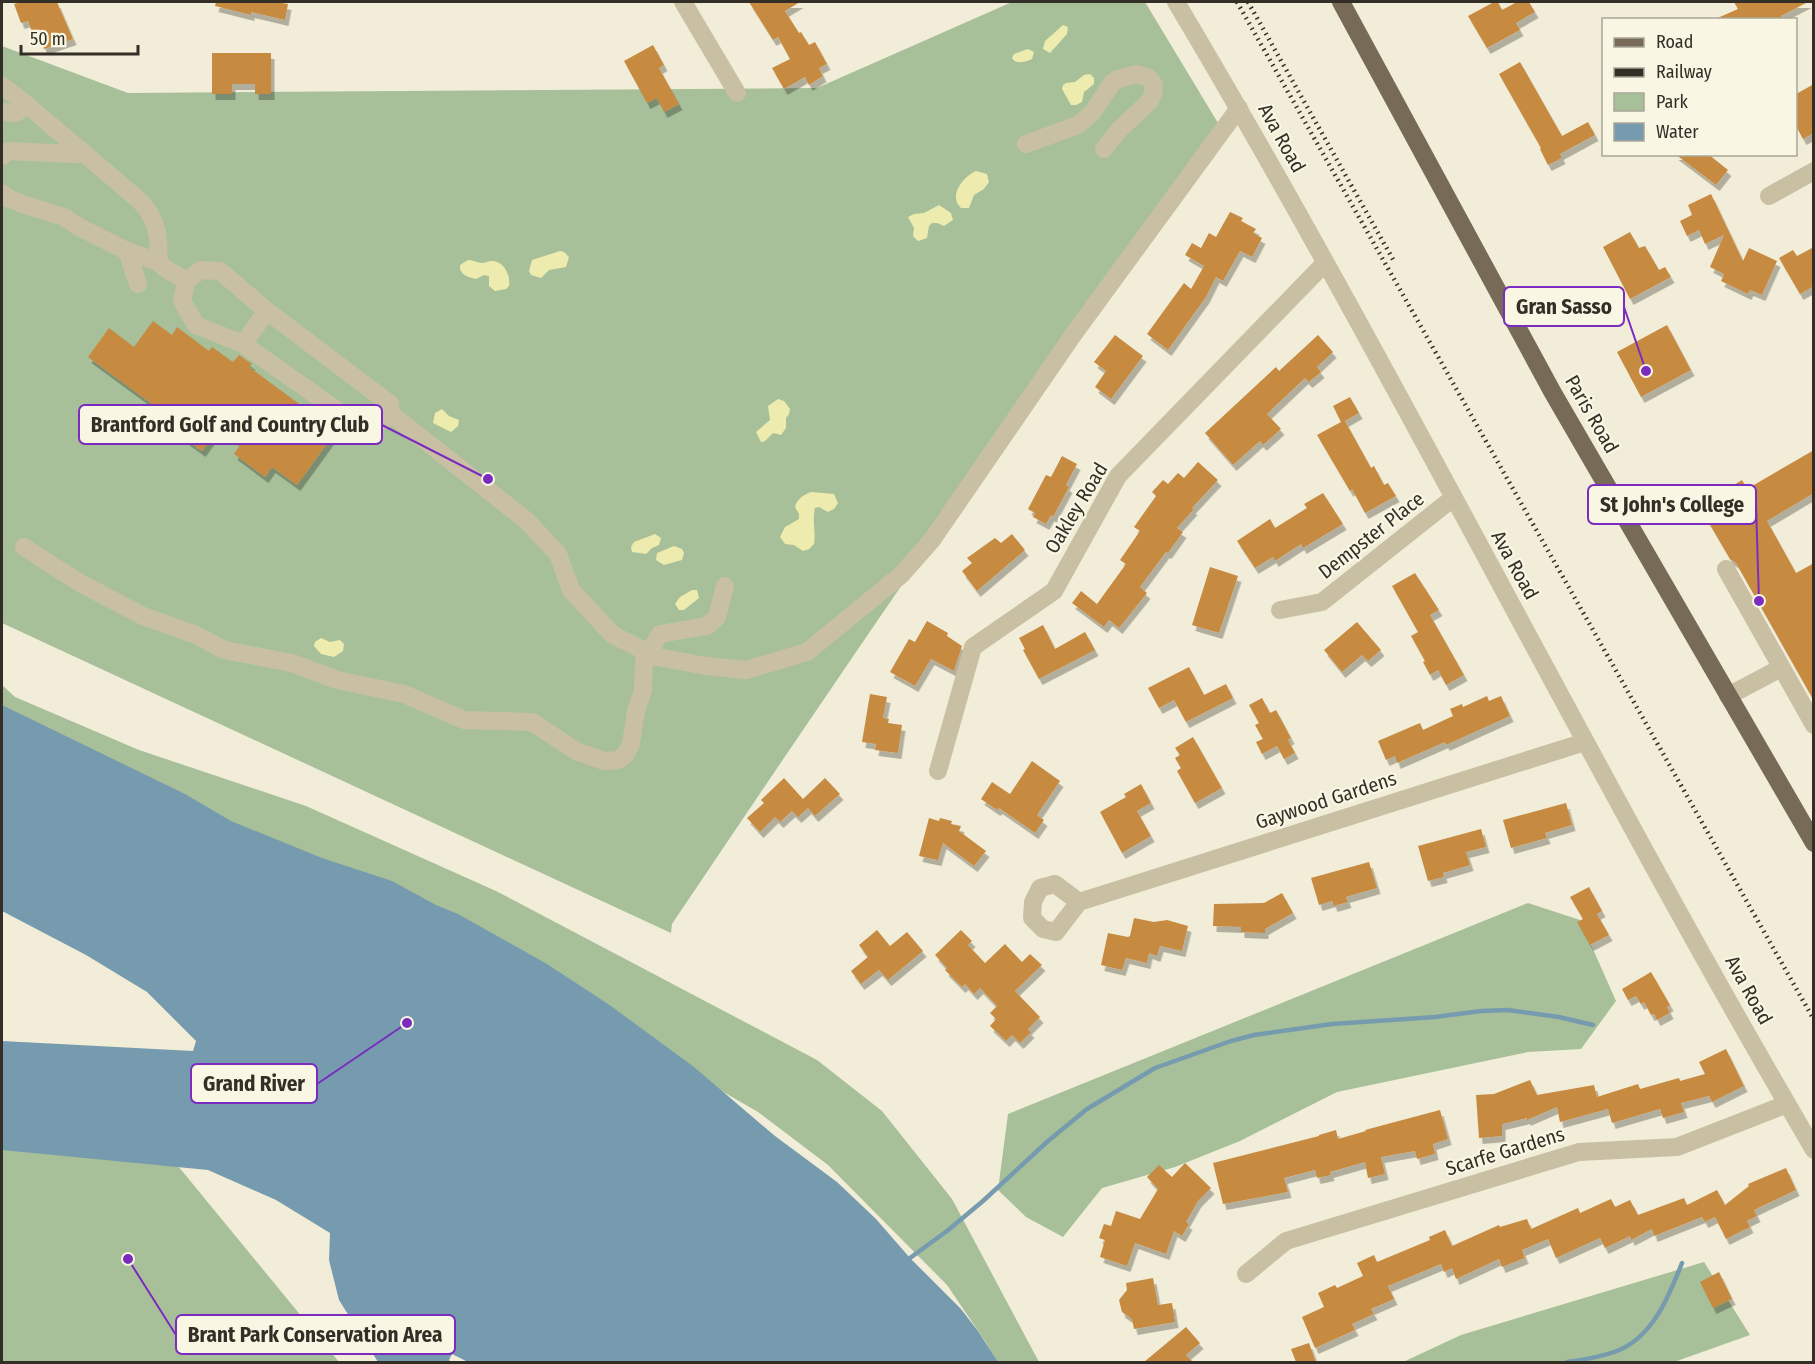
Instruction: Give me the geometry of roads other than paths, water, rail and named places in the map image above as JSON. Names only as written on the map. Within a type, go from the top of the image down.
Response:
[{"type":"main road","name":"Paris Road","points":[[1341,2],[1553,393],[1814,843]]},
{"type":"street","points":[[683,2],[737,93]]},
{"type":"street","name":"Ava Road","points":[[1176,2],[1239,108],[1586,742],[1814,1149]]},
{"type":"street","points":[[1026,144],[1078,125],[1092,113],[1118,79],[1131,74],[1145,75],[1154,85],[1152,98],[1119,130],[1104,149]]},
{"type":"street","points":[[2,86],[149,210],[159,238],[158,262]]},
{"type":"street","points":[[2,112],[16,112],[27,105]]},
{"type":"street","points":[[391,414],[385,420],[358,425],[243,344],[196,325],[182,301],[187,280],[200,270],[220,272],[267,311],[390,404],[391,414],[526,520],[558,555],[571,590],[613,635],[657,657],[706,666],[746,670],[807,652],[902,575],[932,540],[1073,335],[1239,108]]},
{"type":"street","points":[[2,156],[8,151],[72,154],[82,152]]},
{"type":"street","points":[[1769,196],[1814,171]]},
{"type":"street","points":[[2,193],[25,205],[64,217],[127,251],[158,262],[187,280]]},
{"type":"street","points":[[127,251],[138,284]]},
{"type":"street","name":"Oakley Road","points":[[938,771],[973,647],[1054,591],[1118,476],[1325,263]]},
{"type":"street","points":[[243,344],[267,311]]},
{"type":"street","name":"Dempster Place","points":[[1280,610],[1322,602],[1453,498]]},
{"type":"street","points":[[24,547],[80,583],[143,616],[196,635],[224,650],[292,663],[337,680],[404,694],[464,720],[532,722],[576,751],[604,761],[618,760],[626,754],[629,748],[636,711],[643,690],[644,661],[660,634],[707,626],[717,617],[725,585]]},
{"type":"street","points":[[1726,569],[1814,726]]},
{"type":"street","points":[[1728,696],[1781,668]]},
{"type":"street","name":"Gaywood Gardens","points":[[1080,902],[1586,742]]},
{"type":"street","name":"Scarfe Gardens","points":[[1246,1274],[1286,1241],[1579,1152],[1677,1147],[1787,1104]]},
{"type":"water","points":[[2,705],[185,794],[231,821],[322,858],[392,881],[458,914],[547,964],[611,1006],[694,1067],[775,1136],[837,1182],[876,1219],[910,1258],[961,1309],[998,1362],[468,1362],[452,1354],[449,1360],[451,1362],[378,1362],[339,1300],[329,1260],[330,1233],[276,1200],[208,1170],[2,1150],[2,1041],[193,1051],[196,1041],[147,992],[86,955],[2,911]]},
{"type":"waterway","points":[[910,1258],[983,1201],[1048,1141],[1087,1109],[1155,1068],[1231,1041],[1254,1035],[1332,1024],[1435,1017],[1481,1011],[1508,1010],[1559,1017],[1593,1025]]},
{"type":"waterway","points":[[1567,1362],[1617,1351],[1630,1345],[1641,1336],[1665,1302],[1682,1263]]},
{"type":"railway","points":[[1237,2],[1814,1020]]},
{"type":"railway","points":[[1248,2],[1395,263]]},
{"type":"place","name":"Gran Sasso","points":[[1646,371]]},
{"type":"place","name":"Brantford Golf and Country Club","points":[[488,479]]},
{"type":"place","name":"St John's College","points":[[1759,601]]},
{"type":"place","name":"Grand River","points":[[407,1023]]},
{"type":"place","name":"Brant Park Conservation Area","points":[[128,1259]]}]
